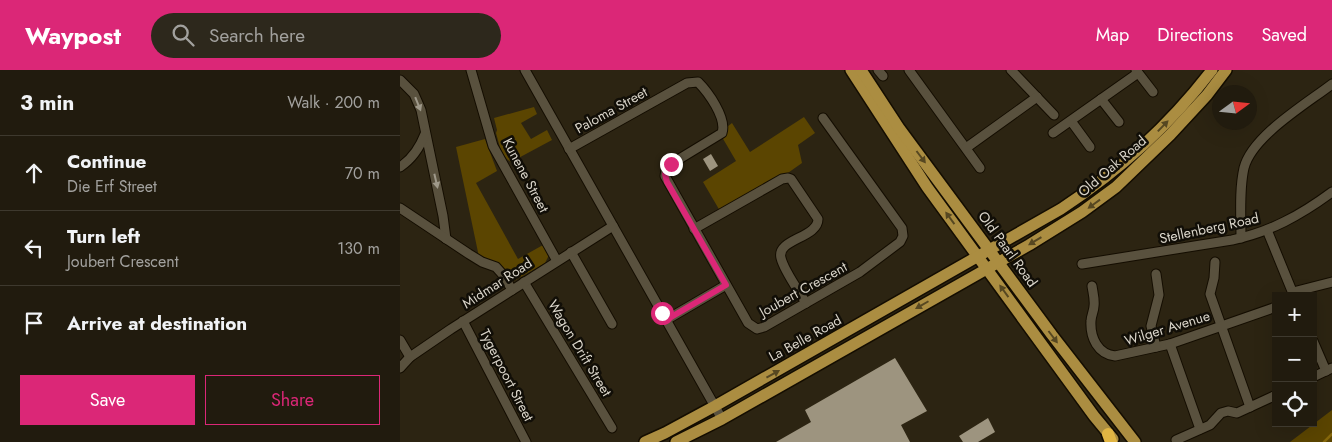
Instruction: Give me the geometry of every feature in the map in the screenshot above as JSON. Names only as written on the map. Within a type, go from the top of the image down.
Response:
[{"type":"main road","name":"Old Paarl Road","points":[[851,70],[927,187],[1112,439]]},
{"type":"main road","name":"Old Paarl Road","points":[[860,70],[900,128],[1052,335],[1135,442]]},
{"type":"main road","name":"Old Oak Road","points":[[979,257],[1061,209],[1109,176],[1183,106],[1212,70]]},
{"type":"main road","name":"Old Oak Road","points":[[987,269],[1082,212],[1116,187],[1180,124],[1207,95],[1226,70]]},
{"type":"main road","name":"La Belle Road","points":[[645,442],[715,406],[979,257]]},
{"type":"main road","name":"La Belle Road","points":[[676,442],[722,419],[987,269]]},
{"type":"main road","points":[[715,406],[727,408],[749,396],[774,389]]},
{"type":"main road","points":[[665,433],[677,432],[708,418],[722,419]]},
{"type":"street","name":"Kunene Street","points":[[471,70],[493,146],[557,261]]},
{"type":"street","points":[[525,70],[722,419]]},
{"type":"street","points":[[910,70],[980,168]]},
{"type":"street","points":[[1011,70],[1054,115]]},
{"type":"street","points":[[1053,133],[1138,71],[1153,92]]},
{"type":"street","points":[[400,80],[414,94],[421,110],[446,239]]},
{"type":"street","name":"Paloma Street","points":[[569,149],[684,85],[693,82],[698,82],[705,90],[722,120],[723,128]]},
{"type":"street","points":[[1241,238],[1244,171],[1252,151],[1263,136],[1332,84]]},
{"type":"street","points":[[966,148],[1037,97]]},
{"type":"street","points":[[1101,99],[1119,122]]},
{"type":"street","name":"Joubert Crescent","points":[[723,128],[718,136],[671,164],[666,170],[665,176],[749,326],[754,328],[764,327],[860,272],[900,242],[903,236],[902,228],[823,118]]},
{"type":"street","points":[[1071,121],[1090,147]]},
{"type":"street","points":[[400,167],[420,146],[425,134]]},
{"type":"street","points":[[694,229],[782,179],[791,179],[818,219],[814,229],[784,247],[780,252],[783,264],[806,303]]},
{"type":"street","name":"Stellenberg Road","points":[[1082,264],[1241,238],[1267,230],[1301,214],[1332,192]]},
{"type":"street","points":[[400,208],[482,262],[499,269],[512,290]]},
{"type":"street","name":"Midmar Road","points":[[400,368],[410,357],[613,226]]},
{"type":"street","points":[[1267,230],[1292,292]]},
{"type":"street","points":[[571,252],[612,324]]},
{"type":"street","points":[[1215,262],[1214,278],[1210,292],[1250,407]]},
{"type":"street","points":[[1156,274],[1159,295],[1151,323],[1156,347]]},
{"type":"street","name":"Wagon Drift Street","points":[[524,282],[612,428]]},
{"type":"street","points":[[1300,292],[1332,282]]},
{"type":"street","points":[[666,320],[726,285]]},
{"type":"street","name":"Wilger Avenue","points":[[1092,286],[1094,307],[1091,327],[1093,339],[1100,349],[1108,355],[1120,356],[1170,344],[1272,308]]},
{"type":"street","name":"Tygerpoort Street","points":[[463,322],[526,442]]},
{"type":"street","points":[[400,340],[410,357]]},
{"type":"street","points":[[1170,344],[1200,429]]},
{"type":"street","points":[[1317,348],[1329,369],[1317,375]]},
{"type":"street","points":[[1176,440],[1210,425],[1221,413],[1228,411],[1236,413],[1272,397]]},
{"type":"shaded area","points":[[534,107],[537,114],[521,123],[531,139],[547,130],[552,140],[511,162],[505,157],[501,149],[494,118]]},
{"type":"shaded area","points":[[804,117],[815,133],[798,145],[802,163],[785,175],[720,211],[703,182],[736,161],[722,137],[727,127],[732,123],[750,152]]},
{"type":"shaded area","points":[[485,139],[497,171],[476,183],[518,259],[543,245],[549,255],[545,263],[514,281],[479,257],[456,147]]},
{"type":"shaded area","points":[[1332,410],[1332,442],[1290,442],[1310,427],[1317,427],[1317,421]]},
{"type":"building","points":[[711,154],[718,166],[710,171],[703,159]]},
{"type":"building","points":[[895,358],[927,411],[901,425],[910,442],[776,442],[811,422],[805,410]]},
{"type":"building","points":[[988,418],[995,432],[978,442],[963,442],[959,436]]},
{"type":"waterway","points":[[1324,442],[1332,434]]},
{"type":"route","points":[[662,313],[666,320],[726,285],[667,182],[665,174],[671,164]]}]
